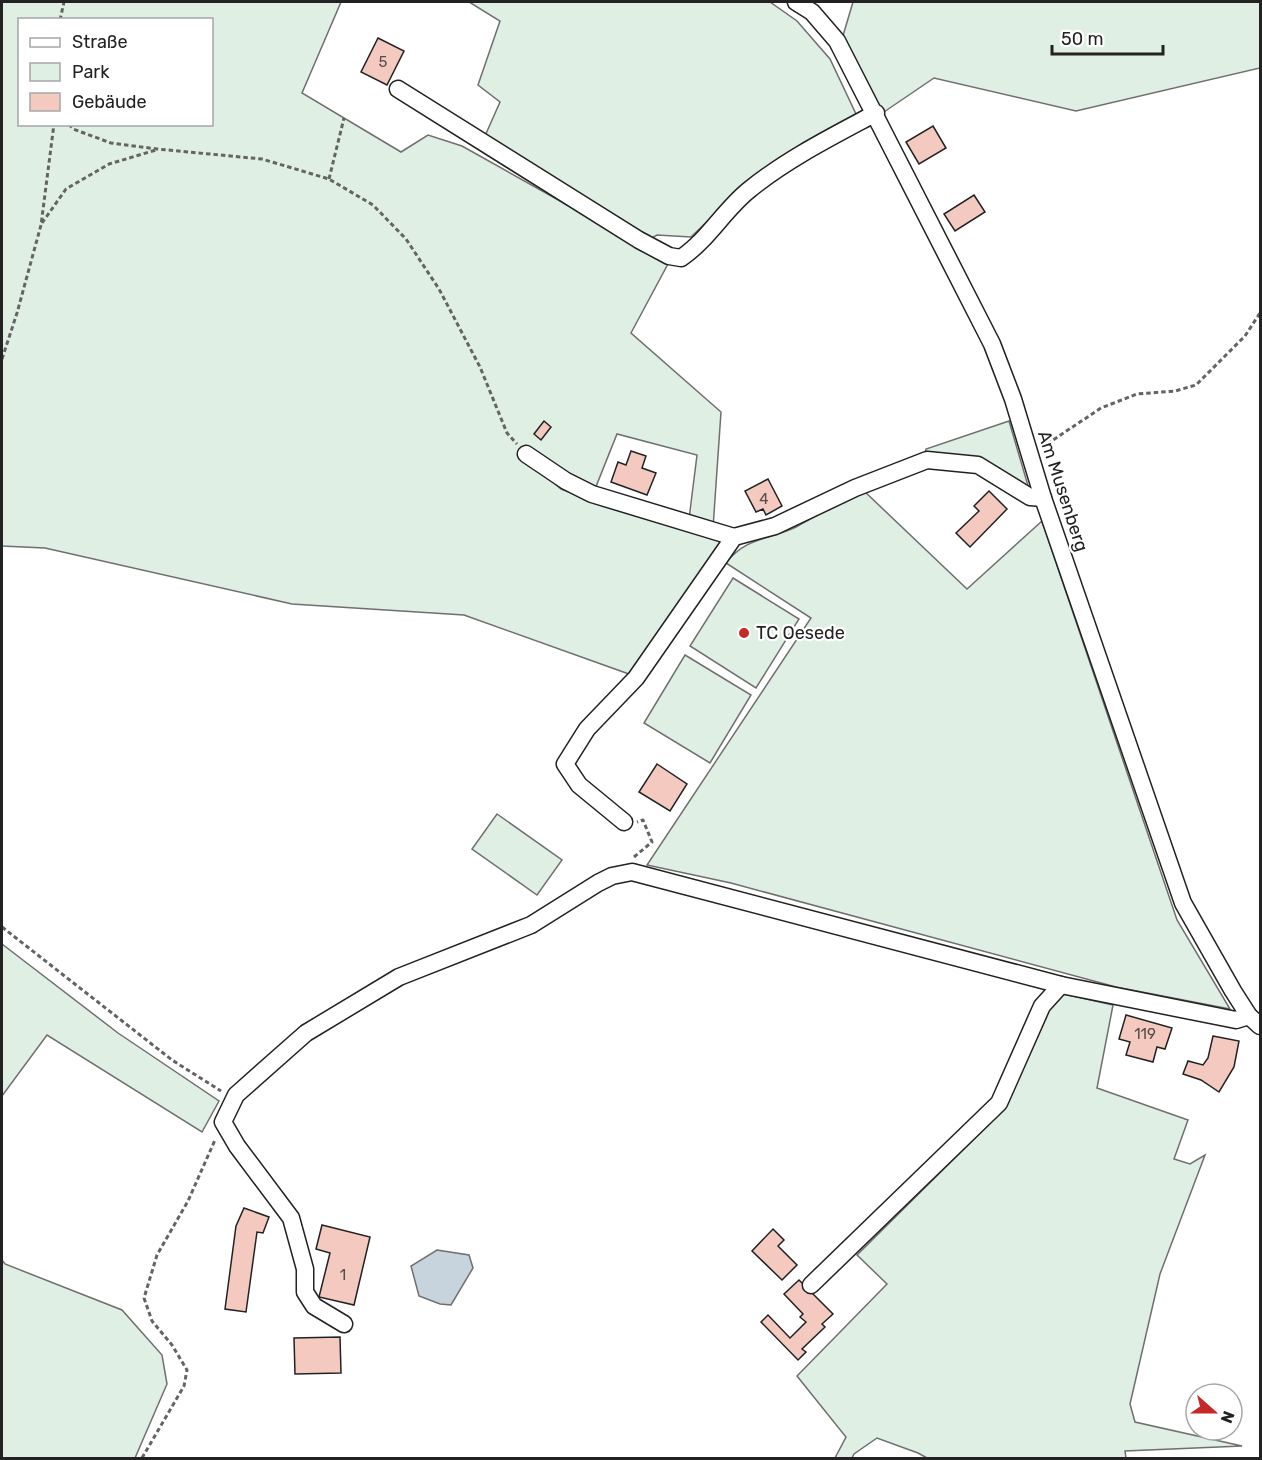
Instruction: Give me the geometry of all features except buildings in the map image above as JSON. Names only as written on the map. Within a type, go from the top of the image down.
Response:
[{"type":"street","name":"Am Musenberg","points":[[796,2],[812,12],[837,41],[876,113],[992,344],[1013,399],[1042,498],[1183,903],[1255,1021]]},
{"type":"street","points":[[398,89],[639,240],[669,256],[681,258],[696,248],[727,210],[750,189],[810,148],[876,113]]},
{"type":"street","points":[[526,454],[556,475],[592,494],[734,537],[775,526],[855,488],[927,460],[978,465],[1030,497],[1042,498]]},
{"type":"street","points":[[624,822],[579,785],[565,764],[587,729],[636,678],[734,537]]},
{"type":"street","points":[[344,1324],[315,1306],[305,1292],[305,1269],[291,1218],[237,1146],[223,1122],[236,1095],[306,1033],[399,977],[531,925],[612,876],[632,872],[1061,985],[1236,1020],[1255,1021]]},
{"type":"street","points":[[812,1286],[999,1103],[1042,1006],[1061,985]]},
{"type":"path","points":[[60,18],[64,2]]},
{"type":"path","points":[[329,179],[344,118]]},
{"type":"path","points":[[2,359],[41,225],[54,126]]},
{"type":"path","points":[[71,126],[73,129],[111,142],[262,159],[329,179],[373,205],[406,239],[439,289],[480,367],[507,433],[526,454]]},
{"type":"path","points":[[41,225],[66,189],[109,164],[158,149]]},
{"type":"path","points":[[1030,455],[1101,408],[1137,394],[1175,391],[1196,385],[1245,336],[1260,313]]},
{"type":"path","points":[[624,822],[627,825],[643,820],[652,842]]},
{"type":"path","points":[[2,927],[172,1060],[219,1090],[236,1095]]},
{"type":"path","points":[[142,1458],[184,1386],[187,1370],[172,1345],[152,1321],[144,1298],[157,1255],[188,1201],[223,1122]]},
{"type":"green space","points":[[2,2],[341,2],[302,93],[401,152],[428,135],[462,146],[669,262],[631,333],[721,412],[713,528],[689,519],[697,455],[617,434],[595,489],[547,477],[561,489],[724,542],[629,674],[464,615],[292,604],[45,548],[2,546]]},
{"type":"green space","points":[[469,2],[770,2],[797,21],[830,59],[856,114],[749,181],[691,237],[657,235],[652,238],[485,136],[500,102],[478,85],[500,21]]},
{"type":"green space","points":[[853,2],[1260,2],[1260,68],[1076,111],[934,78],[881,114],[842,39]]},
{"type":"green space","points":[[1009,421],[1029,489],[924,456],[926,449]]},
{"type":"green space","points":[[863,490],[967,589],[1042,521],[1177,920],[1230,1009],[1116,987],[731,883],[647,865],[811,618],[726,563],[742,548],[796,527]]},
{"type":"green space","name":"TC Oesede","points":[[733,578],[799,619],[756,688],[690,646]]},
{"type":"green space","points":[[685,655],[751,695],[710,763],[644,723]]},
{"type":"green space","points":[[497,814],[562,860],[537,895],[472,849]]},
{"type":"green space","points":[[2,944],[118,1033],[219,1101],[202,1132],[47,1035],[2,1096]]},
{"type":"green space","points":[[1064,994],[1113,1005],[1097,1088],[1188,1120],[1174,1159],[1190,1164],[1205,1155],[1160,1274],[1130,1404],[1135,1422],[1184,1433],[1184,1442],[1224,1442],[1242,1446],[1125,1451],[1126,1458],[927,1458],[877,1438],[854,1454],[852,1458],[835,1458],[846,1437],[797,1376],[887,1284],[857,1255],[985,1128],[1047,1012]]},
{"type":"green space","points":[[2,1260],[5,1264],[122,1310],[162,1355],[167,1384],[135,1458],[2,1458]]},
{"type":"shaded area","points":[[437,1250],[469,1255],[473,1268],[451,1305],[440,1304],[419,1296],[411,1266]]},
{"type":"place","name":"TC Oesede","points":[[744,633]]}]
